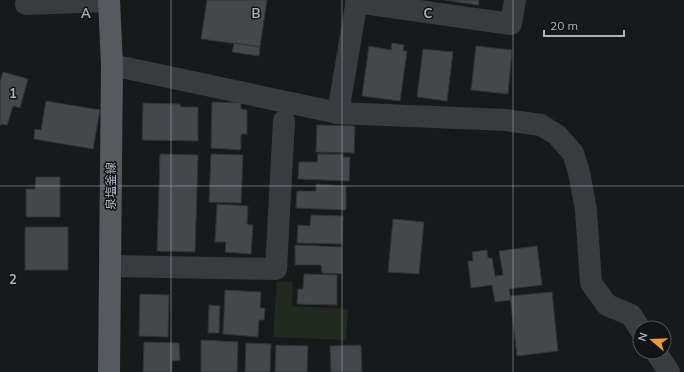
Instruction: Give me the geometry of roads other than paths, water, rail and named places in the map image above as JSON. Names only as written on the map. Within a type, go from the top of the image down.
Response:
[{"type":"main road","name":"泉塩釜線","points":[[109,1],[112,65],[109,372]]},
{"type":"street","points":[[338,113],[357,1],[511,24],[515,0]]},
{"type":"street","points":[[26,4],[109,1]]},
{"type":"street","points":[[112,65],[338,113],[506,120],[540,125],[557,135],[573,153],[579,172],[586,210],[591,283],[607,305],[631,315],[634,320]]},
{"type":"street","points":[[111,266],[276,269],[284,121]]},
{"type":"street","points":[[661,360],[669,372]]}]
